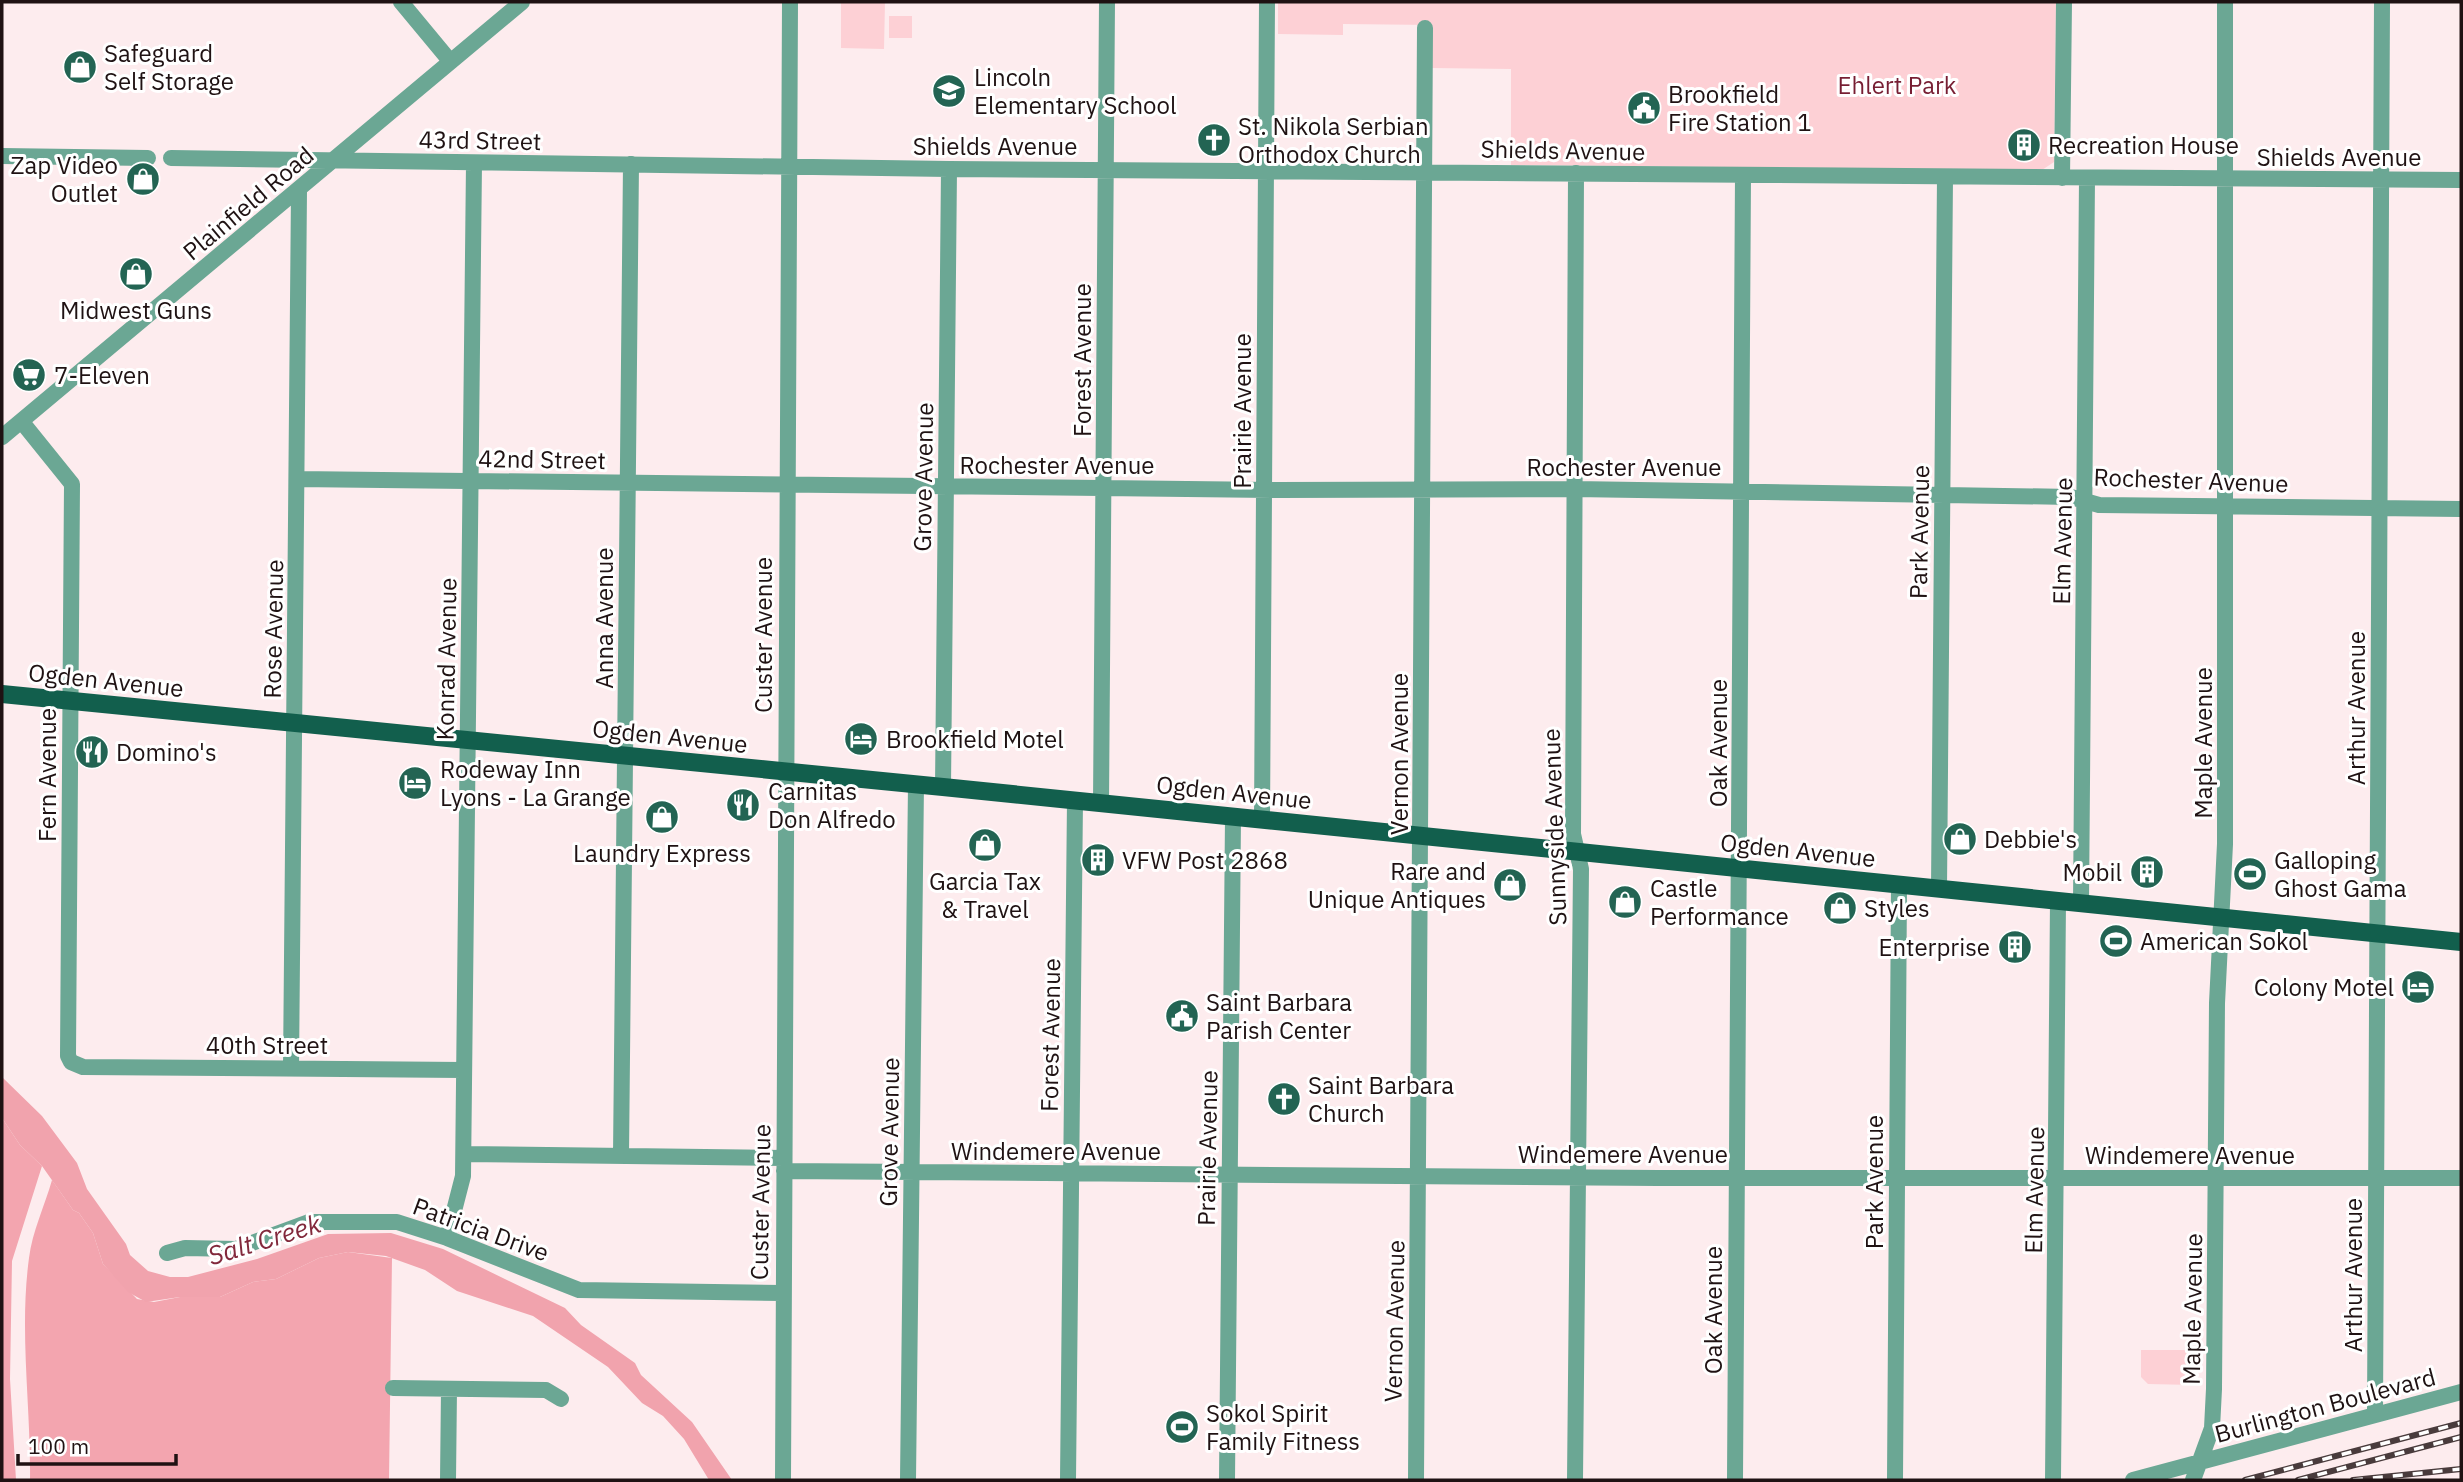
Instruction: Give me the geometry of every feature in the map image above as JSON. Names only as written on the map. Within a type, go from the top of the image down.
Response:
[{"type":"main road","name":"Ogden Avenue","points":[[2,694],[1075,800],[2461,942]]},
{"type":"street","points":[[401,2],[450,61]]},
{"type":"street","name":"Plainfield Road","points":[[2,437],[522,2]]},
{"type":"street","name":"Custer Avenue","points":[[782,1480],[790,2]]},
{"type":"street","name":"Forest Avenue","points":[[1101,803],[1107,2]]},
{"type":"street","name":"Prairie Avenue","points":[[1262,820],[1267,2]]},
{"type":"street","points":[[2063,178],[2064,2]]},
{"type":"street","name":"Maple Avenue","points":[[2193,1480],[2202,1462],[2211,1427],[2214,1389],[2221,918],[2225,844],[2225,2]]},
{"type":"street","name":"Arthur Avenue","points":[[2375,1414],[2382,2]]},
{"type":"street","name":"Vernon Avenue","points":[[1416,1480],[1425,28]]},
{"type":"street","points":[[2,156],[148,158]]},
{"type":"street","name":"43rd Street","points":[[171,158],[789,166]]},
{"type":"street","name":"Konrad Avenue","points":[[447,1238],[463,1176],[464,1154],[474,163]]},
{"type":"street","name":"Anna Avenue","points":[[621,1156],[631,164]]},
{"type":"street","name":"Shields Avenue","points":[[789,166],[2461,180]]},
{"type":"street","name":"Grove Avenue","points":[[943,787],[949,169]]},
{"type":"street","name":"Sunnyside Avenue","points":[[1575,1480],[1581,869],[1573,834],[1576,173]]},
{"type":"street","name":"Oak Avenue","points":[[1735,1480],[1744,175]]},
{"type":"street","name":"Park Avenue","points":[[1939,889],[1945,177]]},
{"type":"street","name":"Elm Avenue","points":[[2081,903],[2087,178]]},
{"type":"street","name":"Rose Avenue","points":[[291,1068],[299,191]]},
{"type":"street","name":"Fern Avenue","points":[[22,422],[72,484],[68,1056],[71,1062]]},
{"type":"street","name":"42nd Street","points":[[297,479],[786,485]]},
{"type":"street","name":"Rochester Avenue","points":[[786,485],[1742,491],[2071,497],[2099,505],[2461,509]]},
{"type":"street","name":"Grove Avenue","points":[[908,1480],[916,784]]},
{"type":"street","name":"Forest Avenue","points":[[1068,1480],[1075,800]]},
{"type":"street","name":"Prairie Avenue","points":[[1227,1480],[1233,817]]},
{"type":"street","name":"Park Avenue","points":[[1895,1480],[1899,885]]},
{"type":"street","name":"Elm Avenue","points":[[2053,1480],[2058,901]]},
{"type":"street","name":"40th Street","points":[[71,1062],[83,1067],[463,1070]]},
{"type":"street","points":[[464,1154],[621,1156],[784,1165]]},
{"type":"street","name":"Windemere Avenue","points":[[784,1165],[911,1173],[2461,1178]]},
{"type":"street","name":"Patricia Drive","points":[[167,1253],[185,1248],[236,1249],[309,1222],[397,1222],[447,1238],[579,1290],[782,1293]]},
{"type":"street","points":[[393,1388],[546,1390],[561,1399]]},
{"type":"street","points":[[448,1480],[449,1389]]},
{"type":"street","name":"Burlington Boulevard","points":[[2133,1480],[2461,1392]]},
{"type":"green space","points":[[841,2],[885,2],[884,49],[841,48]]},
{"type":"green space","name":"Ehlert Park","points":[[1278,2],[2056,2],[2054,162],[2042,170],[1511,165],[1511,69],[1432,68],[1432,25],[1343,24],[1343,35],[1278,34]]},
{"type":"green space","points":[[889,16],[912,16],[912,38],[889,38]]},
{"type":"green space","points":[[2141,1350],[2194,1350],[2193,1385],[2148,1384],[2141,1377]]},
{"type":"shaded area","name":"Salt Creek","points":[[2,1077],[42,1116],[77,1163],[87,1189],[126,1244],[130,1255],[148,1271],[170,1277],[188,1277],[257,1259],[328,1234],[391,1233],[443,1249],[565,1308],[581,1325],[635,1363],[641,1375],[692,1422],[732,1480],[709,1480],[684,1439],[663,1416],[642,1403],[608,1367],[533,1316],[457,1291],[425,1270],[386,1256],[348,1252],[319,1258],[276,1279],[253,1282],[220,1297],[180,1297],[146,1302],[128,1292],[103,1264],[93,1233],[42,1166],[20,1145],[2,1118]]},
{"type":"shaded area","points":[[2,1118],[20,1145],[42,1166],[12,1261],[10,1379],[16,1480],[2,1480]]},
{"type":"shaded area","points":[[52,1180],[93,1233],[103,1264],[137,1299],[154,1302],[180,1297],[220,1297],[253,1282],[276,1279],[319,1258],[348,1252],[392,1258],[389,1480],[30,1480],[25,1341],[26,1286],[33,1238]]},
{"type":"railway","points":[[2245,1480],[2461,1423]]},
{"type":"railway","points":[[2298,1480],[2461,1437]]},
{"type":"railway","points":[[2353,1480],[2461,1469]]},
{"type":"place","name":"Safeguard Self Storage","points":[[80,67]]},
{"type":"place","name":"Lincoln Elementary School","points":[[949,91]]},
{"type":"place","name":"Brookfield Fire Station 1","points":[[1644,108]]},
{"type":"place","name":"St. Nikola Serbian Orthodox Church","points":[[1214,140]]},
{"type":"place","name":"Recreation House","points":[[2024,145]]},
{"type":"place","name":"Zap Video Outlet","points":[[143,179]]},
{"type":"place","name":"Midwest Guns","points":[[136,274]]},
{"type":"place","name":"7-Eleven","points":[[29,375]]},
{"type":"place","name":"Brookfield Motel","points":[[861,739]]},
{"type":"place","name":"Domino's","points":[[92,752]]},
{"type":"place","name":"Rodeway Inn Lyons - La Grange","points":[[415,783]]},
{"type":"place","name":"Carnitas Don Alfredo","points":[[743,805]]},
{"type":"place","name":"Laundry Express","points":[[662,817]]},
{"type":"place","name":"Debbie's","points":[[1960,839]]},
{"type":"place","name":"Garcia Tax & Travel","points":[[985,845]]},
{"type":"place","name":"VFW Post 2868","points":[[1098,860]]},
{"type":"place","name":"Mobil","points":[[2147,872]]},
{"type":"place","name":"Galloping Ghost Gama","points":[[2250,874]]},
{"type":"place","name":"Rare and Unique Antiques","points":[[1510,885]]},
{"type":"place","name":"Castle Performance","points":[[1625,902]]},
{"type":"place","name":"Styles","points":[[1840,908]]},
{"type":"place","name":"American Sokol","points":[[2116,941]]},
{"type":"place","name":"Enterprise","points":[[2015,947]]},
{"type":"place","name":"Colony Motel","points":[[2418,987]]},
{"type":"place","name":"Saint Barbara Parish Center","points":[[1182,1016]]},
{"type":"place","name":"Saint Barbara Church","points":[[1284,1099]]},
{"type":"place","name":"Sokol Spirit Family Fitness","points":[[1182,1427]]}]
